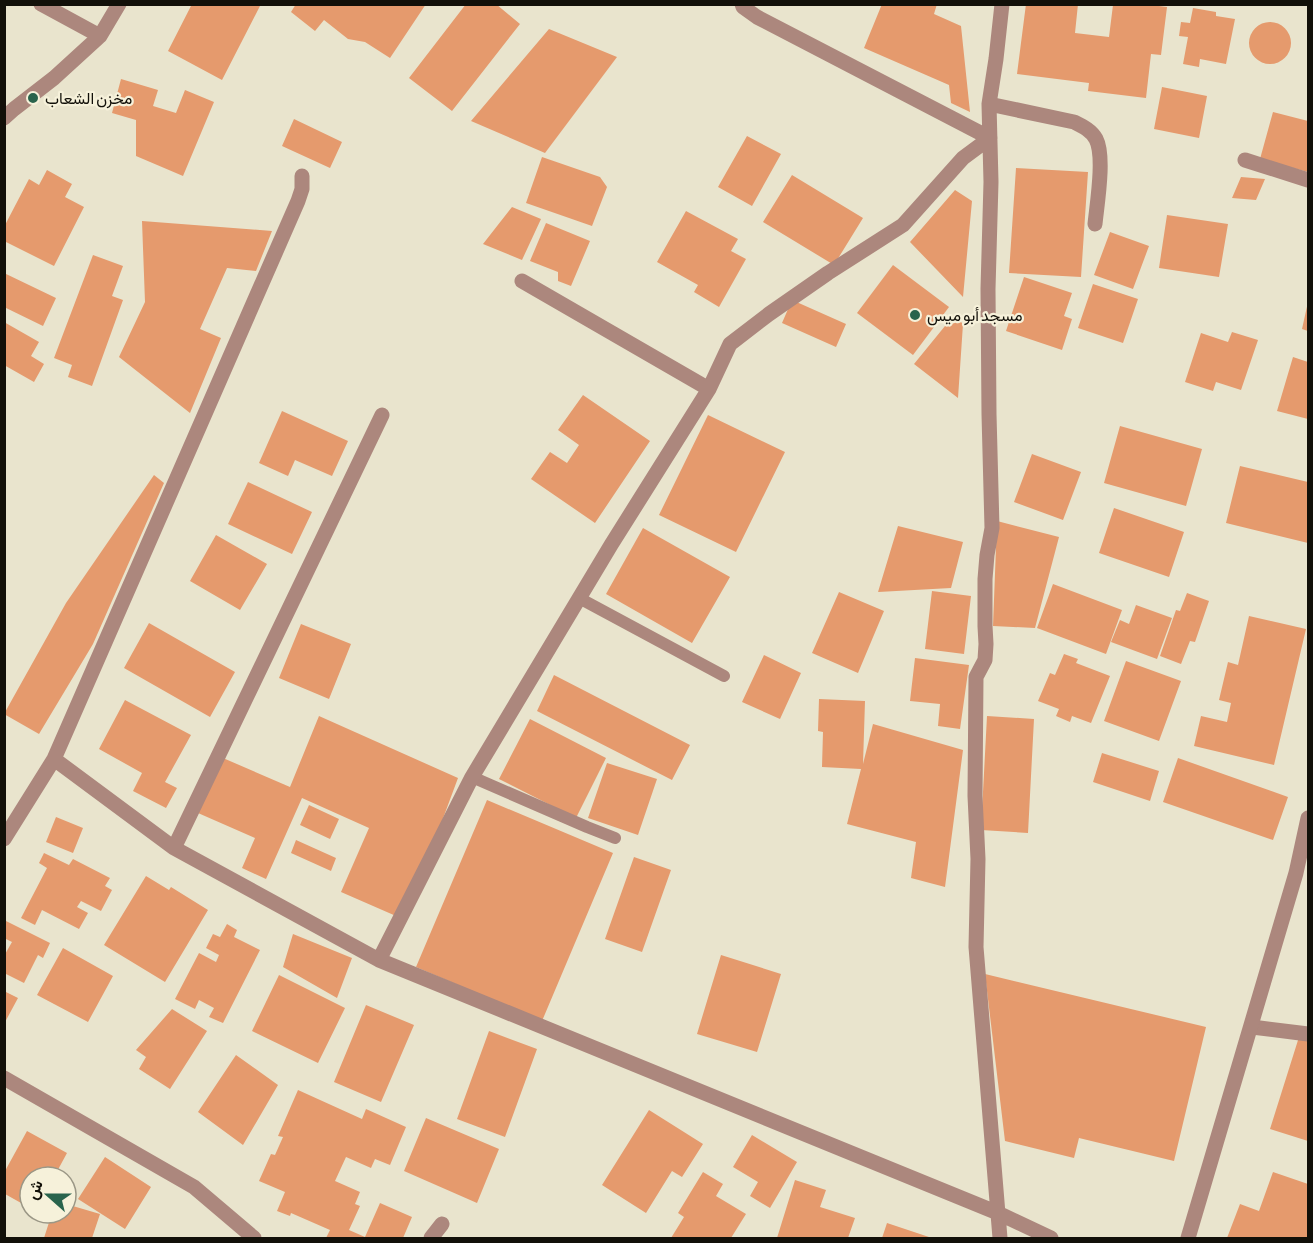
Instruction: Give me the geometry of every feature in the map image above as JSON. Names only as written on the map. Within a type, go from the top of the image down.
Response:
[{"type":"street","points":[[40,4],[100,36]]},
{"type":"street","points":[[4,118],[54,78],[100,36],[119,4]]},
{"type":"street","points":[[742,4],[757,16],[990,138]]},
{"type":"street","points":[[1000,1239],[976,947],[978,859],[975,796],[976,677],[985,660],[985,579],[992,528],[989,447],[988,300],[991,182],[989,104],[1002,4]]},
{"type":"street","points":[[989,104],[1074,122],[1093,134],[1098,141],[1100,160],[1095,224]]},
{"type":"street","points":[[379,960],[472,777],[579,598],[709,389],[730,344],[828,273],[903,225],[963,158],[990,138]]},
{"type":"street","points":[[1245,160],[1308,180]]},
{"type":"street","points":[[4,839],[54,759],[293,212],[302,189],[302,176]]},
{"type":"street","points":[[522,281],[709,389]]},
{"type":"street","points":[[174,848],[382,415]]},
{"type":"street","points":[[54,759],[174,848],[379,960],[998,1213],[1051,1239]]},
{"type":"street","points":[[1188,1239],[1296,873],[1308,818]]},
{"type":"street","points":[[1252,1027],[1308,1034]]},
{"type":"street","points":[[4,1078],[194,1187],[254,1239]]},
{"type":"street","points":[[431,1239],[442,1224]]},
{"type":"lane","points":[[579,598],[724,676]]},
{"type":"lane","points":[[472,777],[615,838]]},
{"type":"building","points":[[192,4],[261,4],[222,80],[168,51]]},
{"type":"building","points":[[296,4],[426,4],[390,58],[365,42],[348,39],[324,20],[315,31],[291,12]]},
{"type":"building","points":[[466,4],[496,4],[520,24],[452,111],[409,78]]},
{"type":"building","points":[[882,4],[937,4],[934,14],[961,26],[970,112],[951,103],[949,85],[864,48]]},
{"type":"building","points":[[1026,4],[1078,4],[1075,33],[1109,37],[1113,5],[1167,7],[1161,55],[1151,54],[1146,98],[1088,91],[1089,83],[1017,74]]},
{"type":"building","points":[[1193,8],[1216,12],[1216,16],[1235,19],[1226,64],[1200,59],[1199,67],[1183,64],[1188,37],[1179,36],[1181,22],[1190,23]]},
{"type":"building","points":[[1270,22],[1278,23],[1285,28],[1290,35],[1290,51],[1285,58],[1278,63],[1270,64],[1262,63],[1255,58],[1250,51],[1249,43],[1250,35],[1255,28],[1262,23]]},
{"type":"building","points":[[549,29],[617,57],[545,153],[471,121]]},
{"type":"building","points":[[121,79],[158,90],[153,106],[176,113],[185,90],[214,102],[183,176],[136,156],[136,120],[112,113]]},
{"type":"building","points":[[1162,87],[1207,96],[1199,138],[1154,129]]},
{"type":"building","points":[[1273,112],[1308,121],[1308,172],[1260,159]]},
{"type":"building","points":[[294,119],[342,142],[330,168],[282,146]]},
{"type":"building","points":[[747,136],[781,154],[752,206],[718,187]]},
{"type":"building","points":[[542,157],[600,177],[607,187],[592,226],[526,203]]},
{"type":"building","points":[[1016,168],[1088,172],[1081,277],[1009,273]]},
{"type":"building","points":[[47,170],[72,184],[65,197],[84,207],[54,266],[4,241],[4,227],[29,179],[39,185]]},
{"type":"building","points":[[792,175],[863,218],[834,265],[763,222]]},
{"type":"building","points":[[1241,177],[1265,179],[1256,200],[1232,198]]},
{"type":"building","points":[[955,190],[972,201],[963,297],[910,242]]},
{"type":"building","points":[[512,207],[541,219],[522,260],[483,244]]},
{"type":"building","points":[[686,211],[738,239],[731,251],[746,259],[719,307],[694,292],[698,285],[657,262]]},
{"type":"building","points":[[1167,215],[1228,224],[1219,277],[1159,268]]},
{"type":"building","points":[[142,221],[272,231],[256,271],[227,268],[200,329],[221,338],[190,413],[119,357],[145,302]]},
{"type":"building","points":[[546,223],[590,241],[571,286],[558,281],[558,272],[530,261]]},
{"type":"building","points":[[1110,232],[1149,246],[1133,289],[1094,275]]},
{"type":"building","points":[[93,255],[123,266],[112,296],[123,300],[92,386],[68,377],[72,365],[54,358]]},
{"type":"building","points":[[893,265],[949,307],[913,355],[857,313]]},
{"type":"building","points":[[4,273],[56,298],[43,326],[4,307]]},
{"type":"building","points":[[1024,277],[1072,293],[1064,316],[1072,319],[1062,350],[1006,331]]},
{"type":"building","points":[[1093,284],[1138,299],[1123,343],[1078,328]]},
{"type":"building","points":[[792,300],[846,324],[836,347],[782,323]]},
{"type":"building","points":[[1308,302],[1308,331],[1302,329]]},
{"type":"building","points":[[954,315],[963,324],[958,398],[914,364]]},
{"type":"building","points":[[4,322],[39,342],[31,356],[44,364],[34,382],[4,365]]},
{"type":"building","points":[[1232,332],[1258,340],[1241,390],[1216,382],[1213,391],[1185,382],[1201,333],[1228,342]]},
{"type":"building","points":[[1293,357],[1308,362],[1308,419],[1277,411]]},
{"type":"building","points":[[583,395],[650,441],[595,523],[531,479],[550,452],[567,463],[579,445],[558,430]]},
{"type":"building","points":[[282,411],[348,441],[332,476],[295,460],[288,476],[259,463]]},
{"type":"building","points":[[708,415],[785,452],[736,552],[659,515]]},
{"type":"building","points":[[1120,426],[1202,449],[1186,506],[1104,483]]},
{"type":"building","points":[[1032,454],[1081,472],[1063,520],[1014,502]]},
{"type":"building","points":[[1240,466],[1308,482],[1308,543],[1226,523]]},
{"type":"building","points":[[154,475],[164,483],[93,644],[39,734],[4,714],[66,603]]},
{"type":"building","points":[[248,482],[312,512],[292,554],[228,524]]},
{"type":"building","points":[[1114,508],[1184,532],[1169,577],[1099,553]]},
{"type":"building","points":[[997,521],[1059,537],[1035,628],[993,626]]},
{"type":"building","points":[[898,526],[963,542],[951,588],[878,592]]},
{"type":"building","points":[[643,528],[730,577],[692,643],[606,594]]},
{"type":"building","points":[[216,535],[267,564],[240,610],[190,581]]},
{"type":"building","points":[[1053,584],[1122,610],[1106,654],[1037,628]]},
{"type":"building","points":[[932,591],[971,596],[964,654],[925,649]]},
{"type":"building","points":[[839,592],[884,611],[858,673],[812,653]]},
{"type":"building","points":[[1187,593],[1209,601],[1195,642],[1190,641],[1181,664],[1160,656],[1176,610],[1180,611]]},
{"type":"building","points":[[1136,605],[1172,618],[1157,659],[1111,642],[1120,620],[1129,624]]},
{"type":"building","points":[[1249,616],[1306,629],[1274,765],[1194,746],[1201,716],[1227,722],[1231,703],[1219,700],[1228,662],[1238,665]]},
{"type":"building","points":[[149,623],[235,672],[210,717],[124,668]]},
{"type":"building","points":[[301,624],[351,644],[329,699],[279,678]]},
{"type":"building","points":[[1064,654],[1078,659],[1076,663],[1110,676],[1091,723],[1072,716],[1070,722],[1056,716],[1059,709],[1038,701],[1050,673],[1055,675]]},
{"type":"building","points":[[764,655],[801,673],[780,719],[742,702]]},
{"type":"building","points":[[915,658],[969,665],[960,729],[938,726],[940,704],[910,701]]},
{"type":"building","points":[[1126,661],[1181,681],[1159,741],[1104,721]]},
{"type":"building","points":[[554,675],[690,745],[672,780],[537,711]]},
{"type":"building","points":[[819,699],[865,701],[863,764],[873,724],[963,750],[945,887],[911,878],[916,842],[847,824],[861,769],[822,767],[823,732],[818,731]]},
{"type":"building","points":[[125,700],[191,735],[165,782],[177,788],[166,808],[133,791],[142,773],[99,749]]},
{"type":"building","points":[[319,716],[458,778],[432,848],[396,916],[341,892],[369,828],[302,798],[266,879],[242,868],[255,838],[198,813],[223,758],[290,787]]},
{"type":"building","points":[[987,716],[1034,719],[1028,833],[981,830]]},
{"type":"building","points":[[530,719],[606,758],[576,818],[499,779]]},
{"type":"building","points":[[1102,753],[1159,771],[1150,801],[1093,782]]},
{"type":"building","points":[[1178,758],[1288,797],[1273,840],[1163,802]]},
{"type":"building","points":[[607,763],[657,779],[638,835],[588,818]]},
{"type":"building","points":[[487,800],[613,853],[542,1021],[416,967]]},
{"type":"building","points":[[309,805],[339,819],[330,839],[300,825]]},
{"type":"building","points":[[56,817],[83,828],[73,853],[46,842]]},
{"type":"building","points":[[296,840],[336,858],[331,871],[291,853]]},
{"type":"building","points":[[44,853],[69,865],[73,859],[110,878],[105,886],[112,890],[101,911],[81,901],[77,907],[88,913],[79,929],[42,910],[35,925],[21,918],[47,868],[39,863]]},
{"type":"building","points":[[634,857],[671,870],[642,952],[605,939]]},
{"type":"building","points":[[146,876],[169,890],[171,887],[208,910],[165,982],[104,945]]},
{"type":"building","points":[[4,920],[50,943],[43,958],[38,955],[24,983],[4,973],[4,956],[12,942],[4,938]]},
{"type":"building","points":[[227,924],[237,930],[234,937],[260,950],[223,1023],[209,1017],[214,1008],[199,1000],[195,1009],[175,999],[199,953],[216,962],[219,955],[206,948],[213,934],[220,937]]},
{"type":"building","points":[[293,934],[352,958],[337,998],[283,967]]},
{"type":"building","points":[[63,948],[113,976],[88,1022],[37,995]]},
{"type":"building","points":[[721,955],[781,974],[757,1052],[697,1034]]},
{"type":"building","points":[[985,974],[1206,1027],[1174,1161],[1079,1138],[1074,1158],[1005,1141]]},
{"type":"building","points":[[279,975],[345,1008],[318,1063],[252,1031]]},
{"type":"building","points":[[4,991],[18,998],[4,1024]]},
{"type":"building","points":[[366,1005],[414,1025],[381,1102],[334,1082]]},
{"type":"building","points":[[172,1009],[207,1031],[170,1089],[139,1069],[146,1057],[136,1050]]},
{"type":"building","points":[[489,1031],[537,1049],[505,1137],[457,1119]]},
{"type":"building","points":[[1299,1037],[1308,1040],[1308,1141],[1270,1129]]},
{"type":"building","points":[[236,1055],[278,1085],[243,1145],[198,1112]]},
{"type":"building","points":[[298,1090],[362,1119],[366,1109],[406,1127],[390,1165],[375,1159],[371,1168],[346,1157],[335,1181],[360,1192],[355,1204],[360,1206],[349,1230],[365,1237],[380,1203],[412,1217],[403,1238],[326,1238],[330,1230],[291,1213],[290,1216],[277,1211],[285,1192],[259,1181],[271,1154],[275,1155],[283,1137],[278,1136]]},
{"type":"building","points":[[649,1110],[703,1144],[682,1177],[672,1171],[646,1213],[602,1185]]},
{"type":"building","points":[[426,1118],[499,1149],[477,1203],[404,1171]]},
{"type":"building","points":[[27,1131],[67,1153],[60,1165],[18,1165],[18,1201],[5,1194],[5,1171]]},
{"type":"building","points":[[752,1135],[797,1162],[770,1208],[750,1196],[758,1182],[733,1167]]},
{"type":"building","points":[[105,1157],[151,1187],[125,1229],[78,1199]]},
{"type":"building","points":[[703,1172],[723,1184],[716,1196],[746,1214],[731,1238],[671,1238],[684,1217],[678,1213]]},
{"type":"building","points":[[1273,1172],[1308,1184],[1308,1238],[1227,1238],[1240,1204],[1259,1211]]},
{"type":"building","points":[[795,1180],[826,1190],[820,1207],[855,1218],[848,1238],[777,1238]]},
{"type":"building","points":[[78,1208],[100,1214],[92,1238],[44,1238],[48,1225],[78,1225]]},
{"type":"building","points":[[887,1223],[932,1238],[882,1238]]},
{"type":"place","name":"مخزن الشعاب","points":[[33,98]]},
{"type":"place","name":"مسجد أبو ميس","points":[[915,315]]}]
